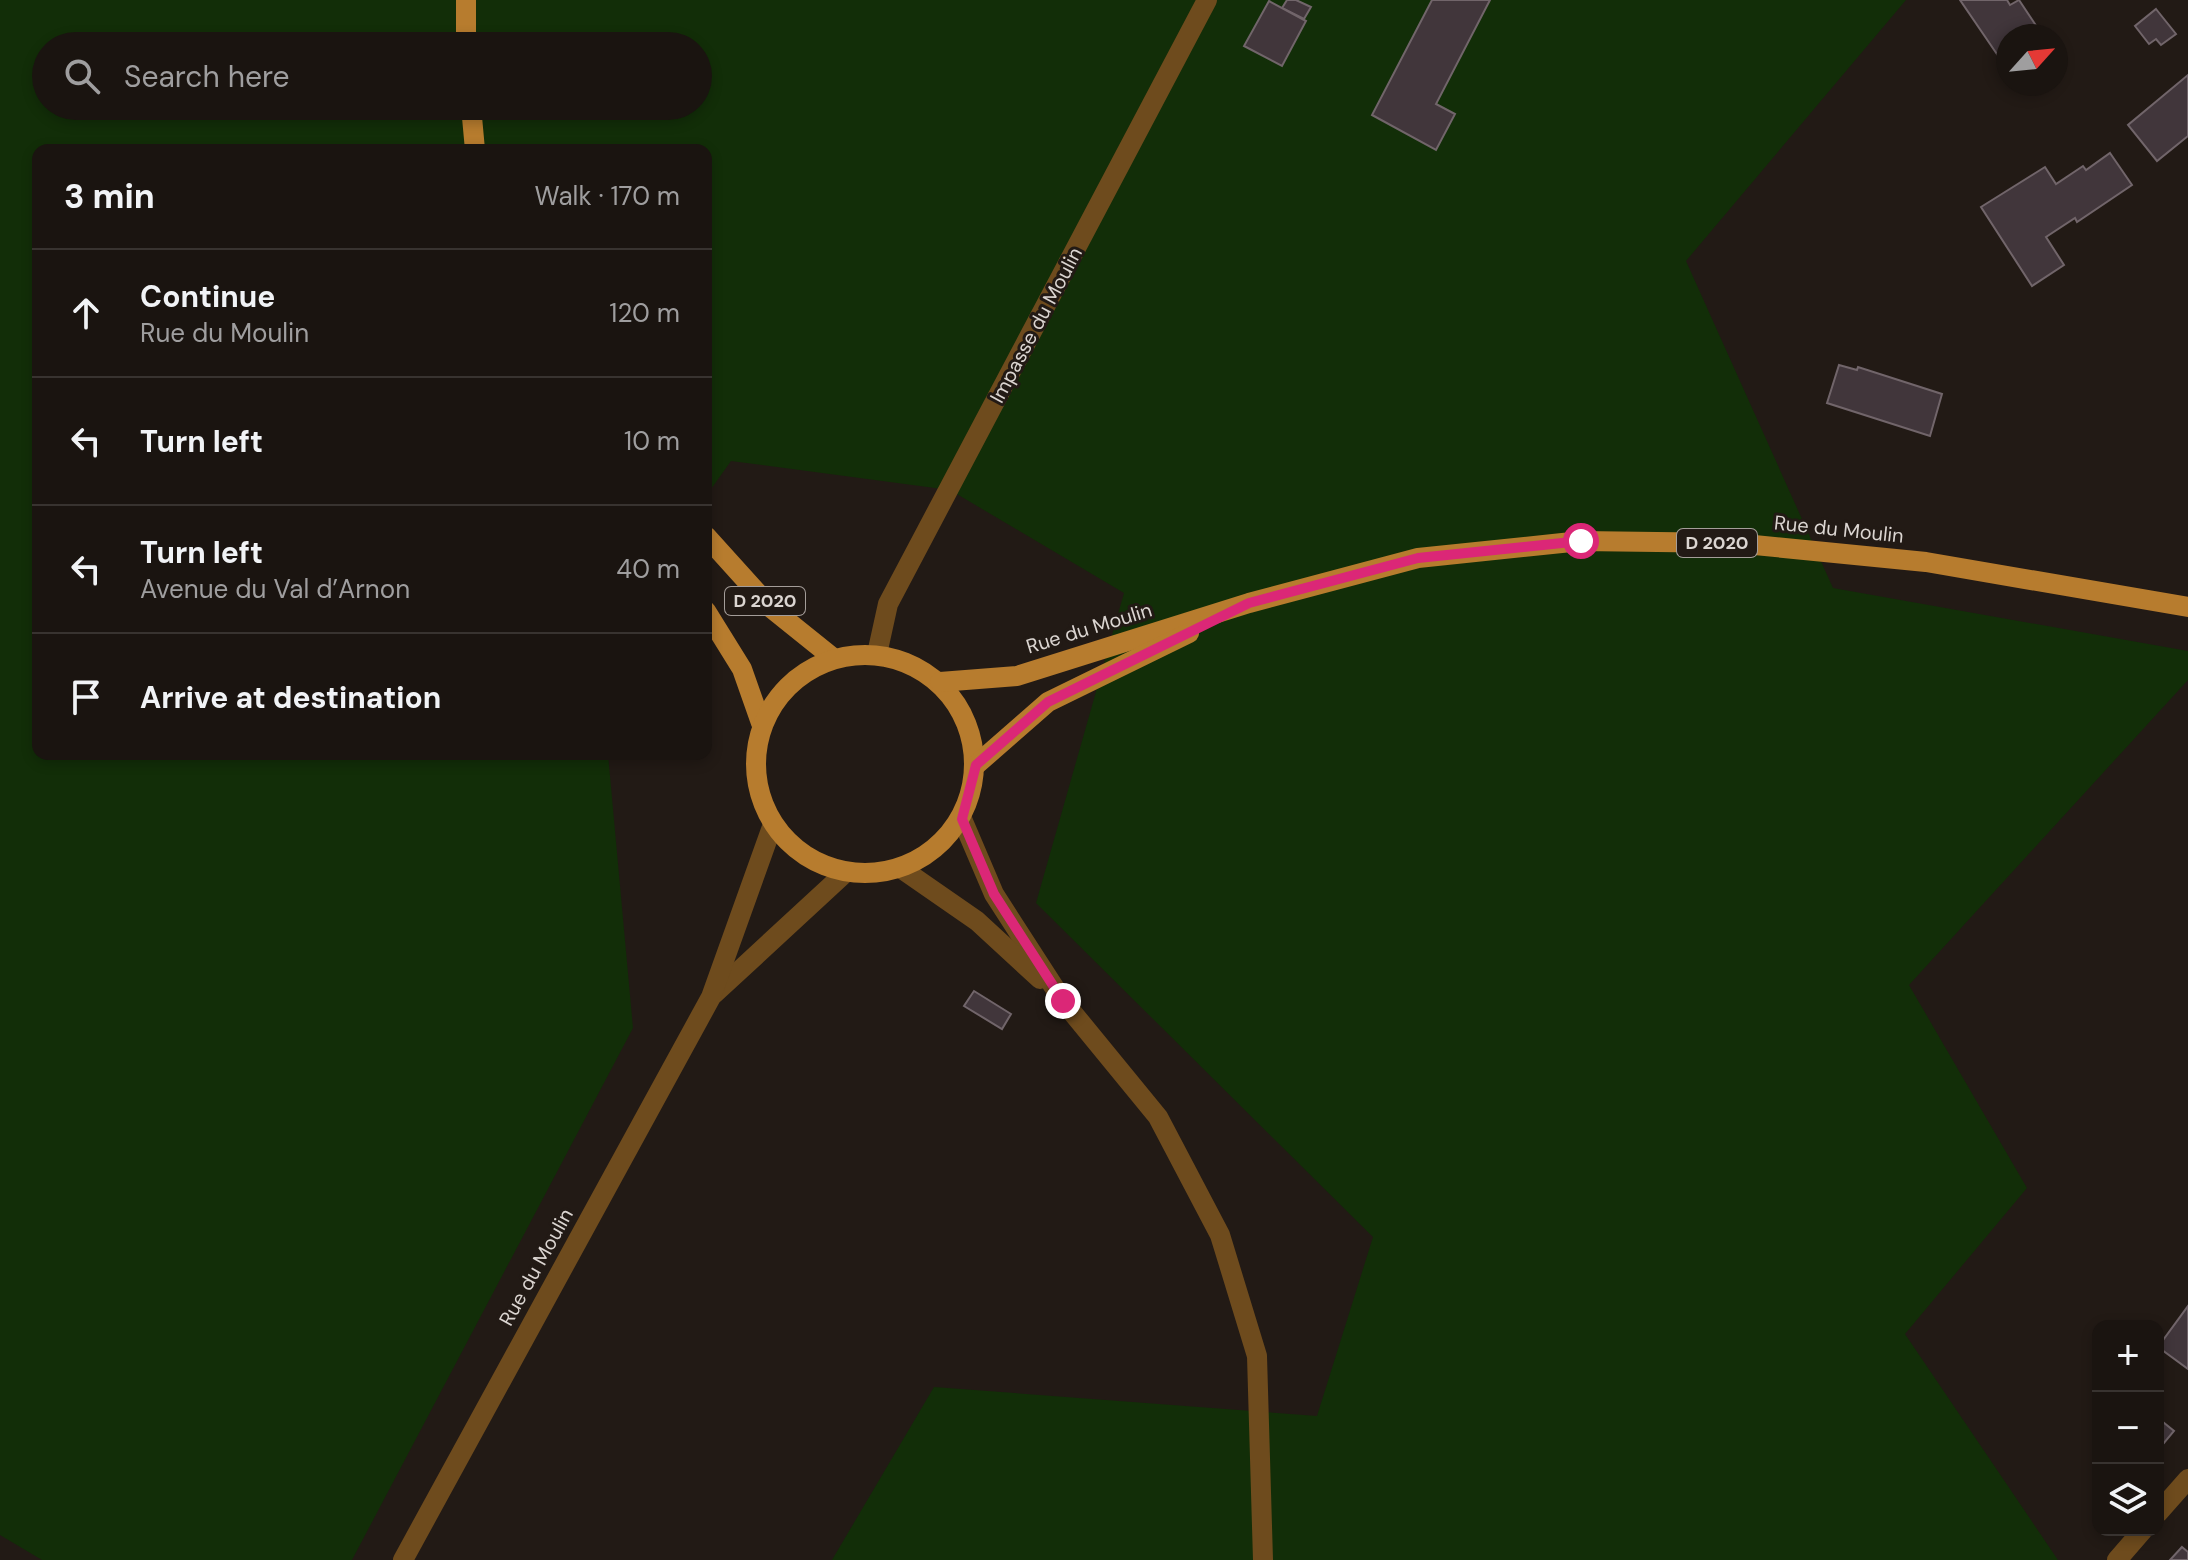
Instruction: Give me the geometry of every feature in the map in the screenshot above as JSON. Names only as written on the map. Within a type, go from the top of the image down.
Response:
[{"type":"main road","points":[[466,0],[466,32]]},
{"type":"main road","points":[[472,120],[474,144]]},
{"type":"main road","name":"Rue du Moulin","points":[[940,682],[1017,676],[1249,603],[1418,558],[1596,541],[1734,543],[1926,562],[2188,607]]},
{"type":"main road","name":"D 2020","points":[[712,543],[771,608],[832,657]]},
{"type":"main road","name":"Rue du Moulin","points":[[976,765],[1048,702],[1249,603]]},
{"type":"main road","name":"D 2020","points":[[712,621],[742,669],[761,723]]},
{"type":"main road","points":[[877,654],[917,665],[940,682],[963,719],[976,765],[962,819],[936,846],[902,869],[845,873],[804,857],[773,824],[757,776],[761,723],[792,681],[832,657],[877,654]]},
{"type":"street","name":"Impasse du Moulin","points":[[877,654],[888,604],[1207,0]]},
{"type":"street","points":[[962,819],[994,894],[1063,1001],[1158,1117],[1220,1235],[1257,1356],[1263,1560]]},
{"type":"street","name":"Rue du Moulin","points":[[403,1560],[711,997],[773,824]]},
{"type":"street","points":[[902,869],[977,921],[1063,1001]]},
{"type":"street","name":"Rue du Moulin","points":[[711,997],[845,873]]},
{"type":"street","points":[[2164,1506],[2188,1479]]},
{"type":"street","points":[[2117,1560],[2138,1536]]},
{"type":"green space","points":[[0,0],[1906,0],[1686,261],[1833,588],[2188,651],[2188,680],[1909,985],[2027,1188],[1905,1334],[2058,1560],[832,1560],[934,1387],[1317,1416],[1373,1237],[1036,903],[1124,593],[950,490],[731,461],[712,488],[712,144],[32,144],[32,760],[609,760],[633,1028],[352,1560],[42,1560],[0,1535]]},
{"type":"building","points":[[1287,0],[1296,0],[1311,7],[1304,19],[1282,8]]},
{"type":"building","points":[[1432,0],[1490,0],[1436,104],[1455,114],[1436,150],[1372,115]]},
{"type":"building","points":[[1960,0],[2007,0],[2010,5],[2019,0],[2035,24],[1996,24],[1996,53]]},
{"type":"building","points":[[1269,1],[1306,21],[1282,66],[1244,46]]},
{"type":"building","points":[[2156,9],[2176,34],[2161,45],[2156,39],[2149,44],[2135,26]]},
{"type":"building","points":[[2188,75],[2188,136],[2157,161],[2128,125]]},
{"type":"building","points":[[2110,153],[2132,185],[2077,222],[2075,218],[2046,237],[2064,265],[2032,286],[1981,207],[2045,167],[2056,184],[2083,166],[2086,170]]},
{"type":"building","points":[[1839,365],[1857,370],[1858,367],[1942,394],[1930,436],[1827,403]]},
{"type":"building","points":[[974,991],[1011,1014],[1002,1029],[964,1006]]},
{"type":"building","points":[[2188,1306],[2188,1369],[2164,1351],[2164,1339]]},
{"type":"building","points":[[2164,1423],[2174,1431],[2164,1443]]},
{"type":"building","points":[[2182,1547],[2188,1552],[2188,1560],[2170,1560]]},
{"type":"route","points":[[1063,1001],[994,894],[962,819],[976,765],[1048,702],[1249,603],[1418,558],[1581,541]]}]
